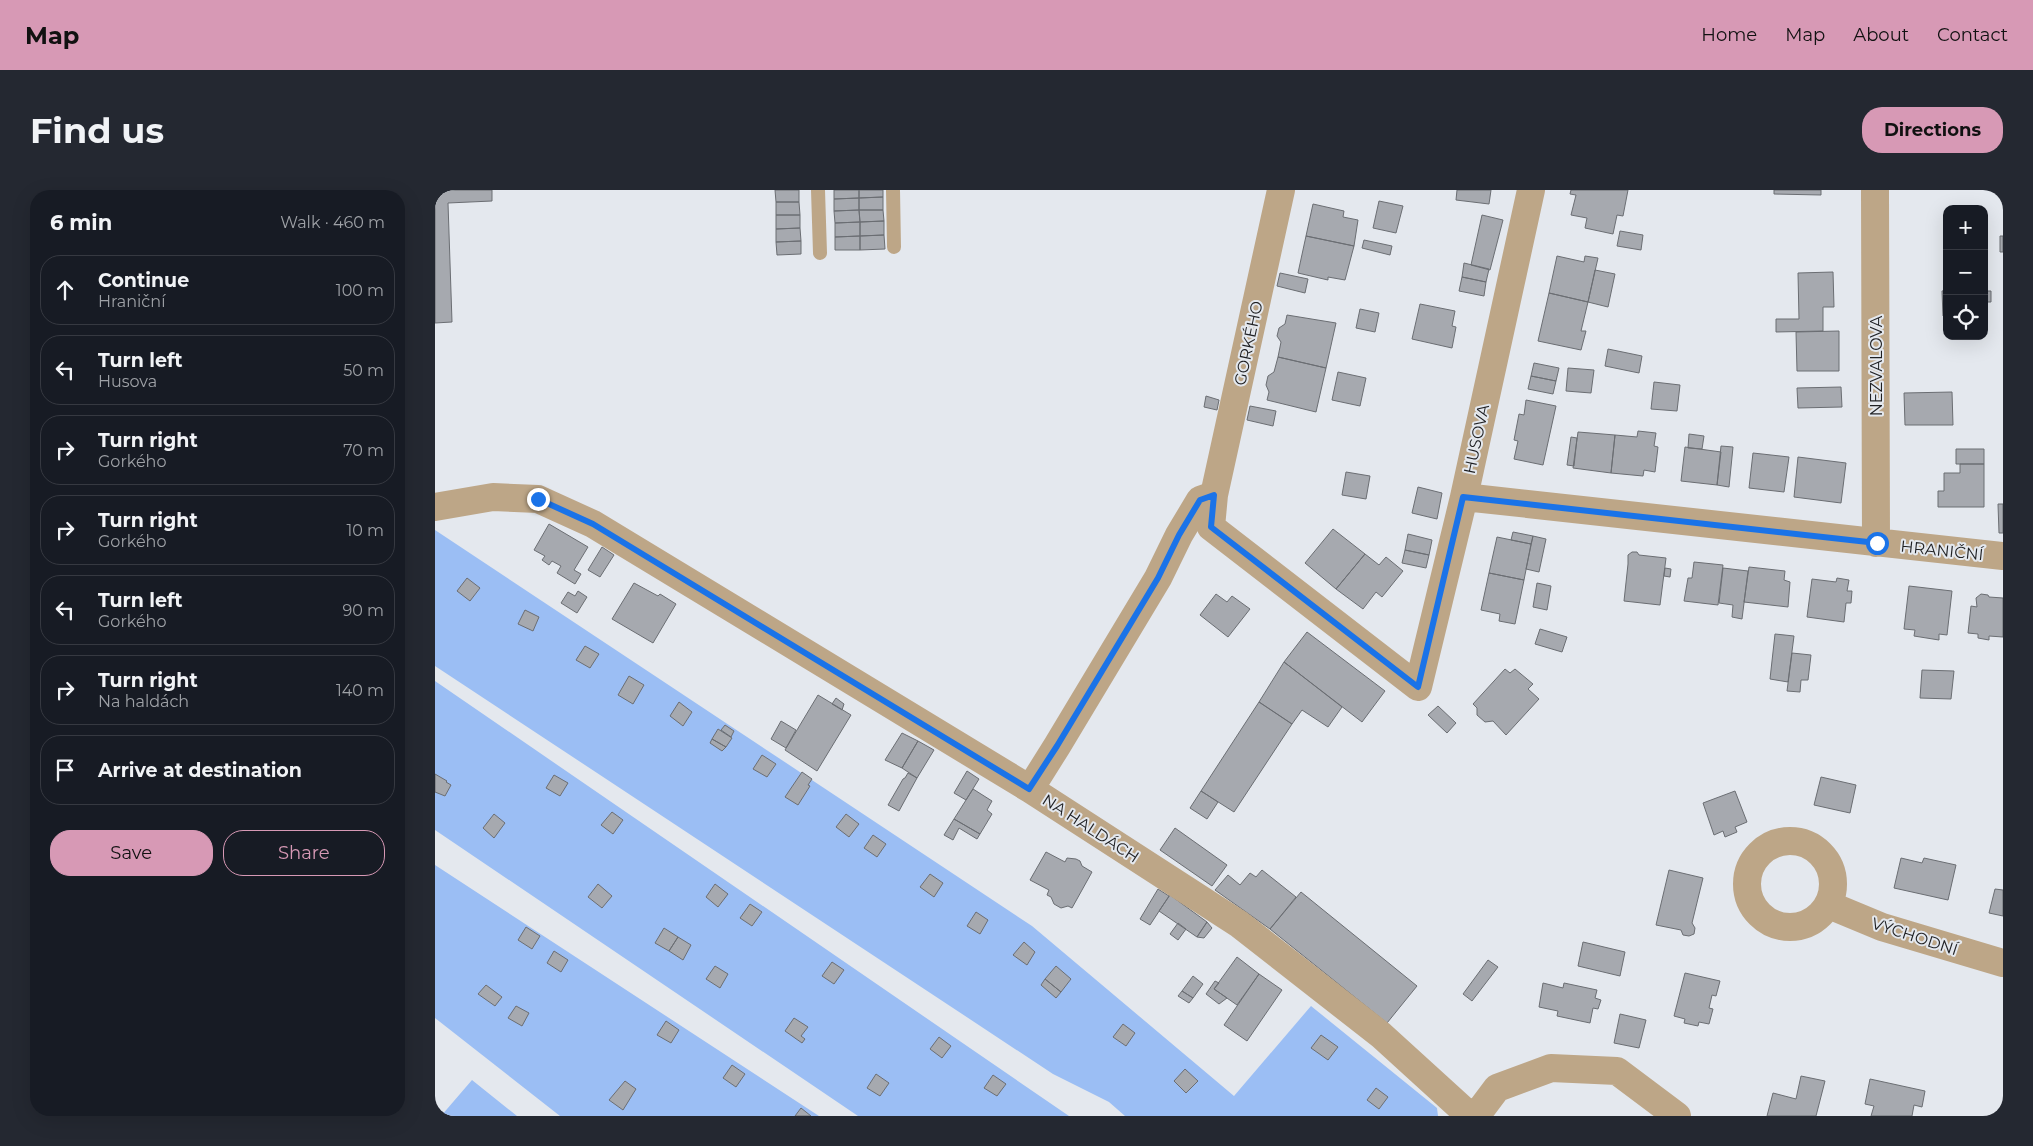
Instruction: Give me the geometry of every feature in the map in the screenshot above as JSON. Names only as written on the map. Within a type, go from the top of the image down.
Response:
[{"type":"street","name":"GORKÉHO","points":[[1281,190],[1214,495],[1211,527],[1418,687]]},
{"type":"street","name":"HUSOVA","points":[[1418,687],[1463,497],[1531,190]]},
{"type":"street","name":"NEZVALOVA","points":[[1875,190],[1877,543]]},
{"type":"street","points":[[1029,789],[1063,738],[1158,578],[1179,535],[1200,500],[1214,495]]},
{"type":"street","name":"HRANIČNÍ","points":[[1463,497],[2003,556]]},
{"type":"street","name":"NA HALDÁCH","points":[[435,506],[493,498],[538,499],[593,524],[1029,789],[1239,924],[1381,1034],[1470,1116]]},
{"type":"street","name":"VÝCHODNÍ","points":[[1829,905],[1882,927],[2003,963]]},
{"type":"street","points":[[1476,1116],[1497,1088],[1551,1068],[1617,1071],[1677,1116]]},
{"type":"lane","points":[[818,190],[820,253]]},
{"type":"lane","points":[[893,190],[895,247]]},
{"type":"shaded area","points":[[435,530],[1032,926],[1234,1096],[1311,1006],[1437,1108],[1438,1116],[1125,1116],[1109,1102],[1053,1074],[435,666]]},
{"type":"shaded area","points":[[435,681],[1069,1116],[858,1116],[435,830]]},
{"type":"shaded area","points":[[435,865],[819,1116],[560,1116],[435,1018]]},
{"type":"shaded area","points":[[472,1080],[517,1116],[441,1116]]},
{"type":"building","points":[[435,190],[492,190],[492,201],[448,203],[452,322],[435,323]]},
{"type":"building","points":[[775,190],[799,190],[799,202],[776,202]]},
{"type":"building","points":[[834,190],[859,190],[859,198],[834,199]]},
{"type":"building","points":[[859,190],[883,190],[883,197],[859,198]]},
{"type":"building","points":[[1457,190],[1491,190],[1489,204],[1456,200]]},
{"type":"building","points":[[1571,190],[1628,190],[1623,216],[1617,215],[1613,234],[1585,228],[1587,218],[1571,215],[1576,195],[1570,194]]},
{"type":"building","points":[[1774,190],[1821,190],[1821,195],[1774,194]]},
{"type":"building","points":[[883,197],[883,210],[859,210],[859,198]]},
{"type":"building","points":[[859,198],[859,210],[834,211],[834,199]]},
{"type":"building","points":[[1379,201],[1403,206],[1396,233],[1373,228]]},
{"type":"building","points":[[776,202],[799,202],[800,215],[776,215]]},
{"type":"building","points":[[1313,204],[1344,211],[1343,217],[1358,220],[1354,246],[1306,236]]},
{"type":"building","points":[[859,210],[883,210],[884,221],[860,222]]},
{"type":"building","points":[[859,210],[860,222],[835,223],[834,211]]},
{"type":"building","points":[[776,215],[800,215],[800,228],[776,229]]},
{"type":"building","points":[[1482,215],[1503,220],[1490,270],[1471,265]]},
{"type":"building","points":[[884,221],[884,235],[860,236],[860,222]]},
{"type":"building","points":[[860,222],[860,236],[835,237],[835,223]]},
{"type":"building","points":[[800,228],[801,241],[776,242],[776,229]]},
{"type":"building","points":[[1620,231],[1643,235],[1641,250],[1617,246]]},
{"type":"building","points":[[884,235],[885,249],[860,250],[860,236]]},
{"type":"building","points":[[860,236],[860,250],[835,250],[835,237]]},
{"type":"building","points":[[1306,236],[1354,246],[1345,280],[1328,277],[1328,280],[1298,273]]},
{"type":"building","points":[[2000,236],[2003,236],[2003,252],[2000,252]]},
{"type":"building","points":[[1364,240],[1392,246],[1390,255],[1362,248]]},
{"type":"building","points":[[801,241],[801,254],[777,255],[776,242]]},
{"type":"building","points":[[1557,256],[1584,262],[1585,256],[1598,258],[1588,302],[1549,293]]},
{"type":"building","points":[[1464,263],[1489,269],[1486,282],[1462,277]]},
{"type":"building","points":[[1595,270],[1615,274],[1608,307],[1588,302]]},
{"type":"building","points":[[1833,272],[1834,307],[1823,307],[1823,331],[1776,332],[1776,319],[1799,319],[1798,273]]},
{"type":"building","points":[[1280,273],[1308,279],[1305,293],[1277,286]]},
{"type":"building","points":[[1462,277],[1486,282],[1484,296],[1459,291]]},
{"type":"building","points":[[1988,291],[1991,291],[1991,302],[1988,302]]},
{"type":"building","points":[[1549,293],[1588,302],[1581,331],[1586,331],[1581,350],[1538,341]]},
{"type":"building","points":[[1420,304],[1455,311],[1452,326],[1456,327],[1452,348],[1412,339]]},
{"type":"building","points":[[1360,309],[1379,313],[1375,332],[1356,328]]},
{"type":"building","points":[[1287,315],[1336,323],[1326,368],[1278,357],[1281,342],[1277,336],[1279,328],[1285,324]]},
{"type":"building","points":[[1839,331],[1839,371],[1797,371],[1796,332]]},
{"type":"building","points":[[1608,349],[1642,356],[1639,373],[1605,366]]},
{"type":"building","points":[[1278,357],[1326,368],[1316,412],[1267,400],[1269,392],[1266,385],[1268,376],[1274,372]]},
{"type":"building","points":[[1534,363],[1559,368],[1556,381],[1531,376]]},
{"type":"building","points":[[1568,368],[1594,370],[1591,393],[1566,391]]},
{"type":"building","points":[[1338,372],[1366,378],[1360,406],[1332,400]]},
{"type":"building","points":[[1531,376],[1556,381],[1553,394],[1528,389]]},
{"type":"building","points":[[1654,382],[1680,385],[1677,411],[1651,409]]},
{"type":"building","points":[[1841,387],[1842,407],[1798,408],[1797,388]]},
{"type":"building","points":[[1952,392],[1953,425],[1905,425],[1904,393]]},
{"type":"building","points":[[1206,396],[1219,400],[1217,410],[1204,407]]},
{"type":"building","points":[[1526,400],[1556,406],[1543,465],[1514,459],[1518,441],[1514,440],[1519,414],[1524,415]]},
{"type":"building","points":[[1250,406],[1276,411],[1273,426],[1247,420]]},
{"type":"building","points":[[1638,431],[1656,433],[1654,446],[1658,447],[1655,472],[1644,470],[1643,476],[1611,473],[1615,435],[1637,437]]},
{"type":"building","points":[[1578,432],[1615,435],[1611,473],[1573,468]]},
{"type":"building","points":[[1689,434],[1704,436],[1702,449],[1688,448]]},
{"type":"building","points":[[1571,437],[1577,438],[1574,466],[1567,465]]},
{"type":"building","points":[[1721,446],[1733,447],[1729,487],[1717,485]]},
{"type":"building","points":[[1685,447],[1721,452],[1717,485],[1681,481]]},
{"type":"building","points":[[1956,449],[1984,449],[1984,464],[1956,464]]},
{"type":"building","points":[[1753,453],[1789,457],[1784,492],[1749,488]]},
{"type":"building","points":[[1798,457],[1846,463],[1841,503],[1794,497]]},
{"type":"building","points":[[1960,464],[1984,464],[1984,507],[1938,507],[1938,491],[1944,491],[1944,473],[1960,473]]},
{"type":"building","points":[[1346,472],[1370,476],[1366,499],[1342,495]]},
{"type":"building","points":[[1418,487],[1442,493],[1437,519],[1412,513]]},
{"type":"building","points":[[1998,504],[2003,504],[2003,533],[1999,533]]},
{"type":"building","points":[[549,524],[588,547],[574,570],[581,574],[575,584],[557,573],[561,566],[552,561],[549,565],[542,560],[545,556],[534,550]]},
{"type":"building","points":[[1333,529],[1365,554],[1336,589],[1305,563]]},
{"type":"building","points":[[1513,532],[1533,536],[1531,544],[1511,540]]},
{"type":"building","points":[[1408,534],[1432,540],[1429,555],[1405,550]]},
{"type":"building","points":[[1533,536],[1546,539],[1539,572],[1526,569]]},
{"type":"building","points":[[1497,537],[1531,544],[1524,580],[1489,573]]},
{"type":"building","points":[[602,547],[614,555],[600,577],[588,570]]},
{"type":"building","points":[[1405,550],[1429,555],[1426,568],[1402,563]]},
{"type":"building","points":[[1632,552],[1637,552],[1639,555],[1666,558],[1660,605],[1624,601],[1628,555]]},
{"type":"building","points":[[1365,554],[1379,565],[1386,557],[1403,571],[1382,597],[1376,592],[1363,609],[1336,589]]},
{"type":"building","points":[[1694,562],[1723,565],[1718,605],[1684,601],[1688,578],[1692,578]]},
{"type":"building","points":[[1749,567],[1785,571],[1784,580],[1790,582],[1788,607],[1744,602]]},
{"type":"building","points":[[1665,568],[1671,569],[1670,577],[1664,576]]},
{"type":"building","points":[[1723,568],[1748,571],[1742,619],[1732,617],[1733,605],[1719,603]]},
{"type":"building","points":[[1489,573],[1524,580],[1515,624],[1499,621],[1500,614],[1481,610]]},
{"type":"building","points":[[467,578],[480,588],[470,601],[457,591]]},
{"type":"building","points":[[1837,578],[1849,580],[1847,591],[1852,591],[1851,603],[1846,603],[1844,622],[1807,617],[1812,579],[1836,582]]},
{"type":"building","points":[[634,583],[658,596],[660,594],[676,604],[653,643],[612,619]]},
{"type":"building","points":[[1537,583],[1551,586],[1547,610],[1533,607]]},
{"type":"building","points":[[1909,586],[1952,591],[1947,635],[1939,634],[1939,640],[1914,636],[1915,630],[1904,629]]},
{"type":"building","points":[[578,591],[587,597],[577,613],[561,603],[568,592],[575,596]]},
{"type":"building","points":[[1216,594],[1227,602],[1232,596],[1250,609],[1228,637],[1200,615]]},
{"type":"building","points":[[1981,594],[1988,595],[1989,597],[2003,598],[2003,637],[1989,636],[1989,640],[1978,638],[1978,634],[1968,633],[1971,606],[1977,607],[1976,598]]},
{"type":"building","points":[[525,610],[539,617],[533,631],[518,624]]},
{"type":"building","points":[[1540,629],[1567,637],[1562,652],[1535,644]]},
{"type":"building","points":[[1307,632],[1385,691],[1362,722],[1284,662]]},
{"type":"building","points":[[1775,634],[1794,636],[1788,682],[1770,679]]},
{"type":"building","points":[[585,646],[599,654],[590,668],[576,660]]},
{"type":"building","points":[[1792,653],[1811,655],[1808,680],[1801,680],[1800,692],[1787,691]]},
{"type":"building","points":[[1284,662],[1342,707],[1328,727],[1302,710],[1292,724],[1259,702]]},
{"type":"building","points":[[1505,669],[1510,673],[1515,669],[1533,684],[1528,689],[1539,699],[1506,735],[1493,721],[1485,722],[1477,715],[1477,708],[1473,704]]},
{"type":"building","points":[[1922,670],[1954,671],[1951,699],[1920,698]]},
{"type":"building","points":[[629,676],[644,685],[633,704],[618,695]]},
{"type":"building","points":[[818,695],[851,715],[817,771],[785,750]]},
{"type":"building","points":[[836,698],[844,704],[842,710],[832,704]]},
{"type":"building","points":[[679,702],[692,712],[683,726],[670,716]]},
{"type":"building","points":[[1259,702],[1292,724],[1234,812],[1201,791]]},
{"type":"building","points":[[1438,706],[1456,723],[1447,733],[1428,715]]},
{"type":"building","points":[[781,721],[796,730],[786,748],[771,739]]},
{"type":"building","points":[[725,725],[734,731],[731,737],[721,730]]},
{"type":"building","points":[[718,729],[732,738],[726,747],[712,739]]},
{"type":"building","points":[[902,733],[918,741],[902,768],[885,760]]},
{"type":"building","points":[[712,739],[726,747],[722,751],[710,743]]},
{"type":"building","points":[[918,741],[934,750],[917,778],[902,768]]},
{"type":"building","points":[[762,755],[776,764],[767,777],[753,769]]},
{"type":"building","points":[[967,771],[979,779],[966,800],[954,793]]},
{"type":"building","points":[[802,772],[812,779],[808,785],[810,786],[798,805],[785,797]]},
{"type":"building","points":[[908,773],[917,778],[899,811],[888,805]]},
{"type":"building","points":[[435,774],[451,785],[445,796],[435,792]]},
{"type":"building","points":[[554,775],[568,783],[560,796],[546,788]]},
{"type":"building","points":[[1821,777],[1856,785],[1850,813],[1814,805]]},
{"type":"building","points":[[973,789],[992,801],[987,810],[992,814],[980,834],[954,819]]},
{"type":"building","points":[[1201,791],[1218,802],[1207,819],[1190,808]]},
{"type":"building","points":[[1735,791],[1747,822],[1735,827],[1737,832],[1725,837],[1723,831],[1714,835],[1703,803]]},
{"type":"building","points":[[612,812],[623,820],[613,834],[601,825]]},
{"type":"building","points":[[494,814],[505,823],[494,838],[483,828]]},
{"type":"building","points":[[846,814],[859,824],[849,837],[836,827]]},
{"type":"building","points":[[954,819],[980,834],[977,839],[959,828],[953,840],[944,835]]},
{"type":"building","points":[[1175,828],[1227,865],[1212,886],[1160,850]]},
{"type":"building","points":[[873,835],[886,844],[877,857],[864,848]]},
{"type":"building","points":[[1046,852],[1065,862],[1067,858],[1076,859],[1080,861],[1082,866],[1092,872],[1072,908],[1068,906],[1061,908],[1054,904],[1051,897],[1047,895],[1049,890],[1030,880]]},
{"type":"building","points":[[1901,858],[1922,863],[1924,858],[1956,865],[1948,900],[1894,888]]},
{"type":"building","points":[[1262,870],[1296,897],[1270,929],[1215,890],[1228,875],[1240,885],[1250,873],[1256,877]]},
{"type":"building","points":[[1669,870],[1703,878],[1692,923],[1695,928],[1694,934],[1689,936],[1683,935],[1681,930],[1656,925]]},
{"type":"building","points":[[930,874],[943,883],[934,897],[920,887]]},
{"type":"building","points":[[598,884],[612,896],[602,908],[588,897]]},
{"type":"building","points":[[715,884],[728,894],[718,907],[706,897]]},
{"type":"building","points":[[1158,889],[1169,896],[1150,925],[1140,919]]},
{"type":"building","points":[[1995,889],[2003,890],[2003,916],[1989,913]]},
{"type":"building","points":[[1301,892],[1417,986],[1387,1023],[1270,929]]},
{"type":"building","points":[[1170,895],[1207,922],[1197,937],[1159,911]]},
{"type":"building","points":[[750,904],[762,912],[752,926],[740,918]]},
{"type":"building","points":[[976,912],[988,920],[980,934],[967,926]]},
{"type":"building","points":[[1207,922],[1212,928],[1204,938],[1197,937]]},
{"type":"building","points":[[1178,923],[1186,929],[1178,940],[1170,934]]},
{"type":"building","points":[[526,927],[540,936],[532,949],[518,940]]},
{"type":"building","points":[[664,928],[678,937],[669,951],[655,943]]},
{"type":"building","points":[[678,937],[691,945],[683,960],[669,951]]},
{"type":"building","points":[[1024,942],[1035,952],[1027,965],[1013,955]]},
{"type":"building","points":[[1583,942],[1625,952],[1620,976],[1578,966]]},
{"type":"building","points":[[554,951],[568,960],[561,972],[547,963]]},
{"type":"building","points":[[1237,957],[1259,974],[1237,1005],[1214,989]]},
{"type":"building","points":[[1488,960],[1498,967],[1472,1001],[1463,994]]},
{"type":"building","points":[[832,962],[844,970],[834,984],[822,976]]},
{"type":"building","points":[[715,966],[728,974],[720,988],[706,979]]},
{"type":"building","points":[[1056,966],[1071,979],[1061,992],[1045,979]]},
{"type":"building","points":[[1685,973],[1720,981],[1716,996],[1712,995],[1709,1008],[1713,1009],[1709,1024],[1699,1022],[1698,1026],[1684,1023],[1685,1019],[1674,1016]]},
{"type":"building","points":[[1259,974],[1282,990],[1247,1041],[1224,1025]]},
{"type":"building","points":[[1193,976],[1203,984],[1193,998],[1182,991]]},
{"type":"building","points":[[1045,979],[1061,992],[1056,998],[1041,985]]},
{"type":"building","points":[[1215,981],[1219,983],[1214,989],[1227,998],[1219,1004],[1206,994]]},
{"type":"building","points":[[1543,983],[1563,988],[1564,983],[1597,990],[1595,998],[1601,1000],[1598,1009],[1593,1008],[1590,1023],[1557,1016],[1558,1011],[1539,1007]]},
{"type":"building","points":[[486,985],[502,997],[495,1006],[478,994]]},
{"type":"building","points":[[1182,991],[1193,998],[1189,1003],[1178,996]]},
{"type":"building","points":[[516,1006],[529,1013],[522,1026],[508,1018]]},
{"type":"building","points":[[1620,1014],[1646,1020],[1639,1048],[1614,1043]]},
{"type":"building","points":[[794,1018],[808,1027],[801,1036],[805,1039],[802,1043],[785,1031]]},
{"type":"building","points":[[666,1021],[679,1030],[671,1043],[657,1035]]},
{"type":"building","points":[[1123,1024],[1135,1033],[1126,1046],[1113,1037]]},
{"type":"building","points":[[1321,1035],[1338,1047],[1328,1060],[1311,1048]]},
{"type":"building","points":[[939,1037],[951,1046],[942,1058],[930,1049]]},
{"type":"building","points":[[732,1065],[745,1074],[736,1087],[723,1078]]},
{"type":"building","points":[[1185,1069],[1198,1081],[1186,1093],[1174,1081]]},
{"type":"building","points":[[876,1074],[889,1083],[880,1096],[867,1088]]},
{"type":"building","points":[[993,1075],[1006,1084],[997,1096],[984,1088]]},
{"type":"building","points":[[1801,1076],[1825,1081],[1816,1116],[1767,1116],[1773,1093],[1796,1099]]},
{"type":"building","points":[[1870,1079],[1925,1091],[1922,1107],[1914,1105],[1912,1116],[1871,1116],[1874,1106],[1865,1104]]},
{"type":"building","points":[[625,1081],[636,1089],[623,1110],[609,1100]]},
{"type":"building","points":[[1376,1088],[1388,1097],[1379,1109],[1367,1100]]},
{"type":"building","points":[[801,1108],[811,1116],[795,1116]]},
{"type":"route","points":[[538,499],[593,524],[1029,789],[1158,578],[1179,535],[1200,500],[1214,495],[1211,527],[1418,687],[1463,497],[1877,543]]}]
